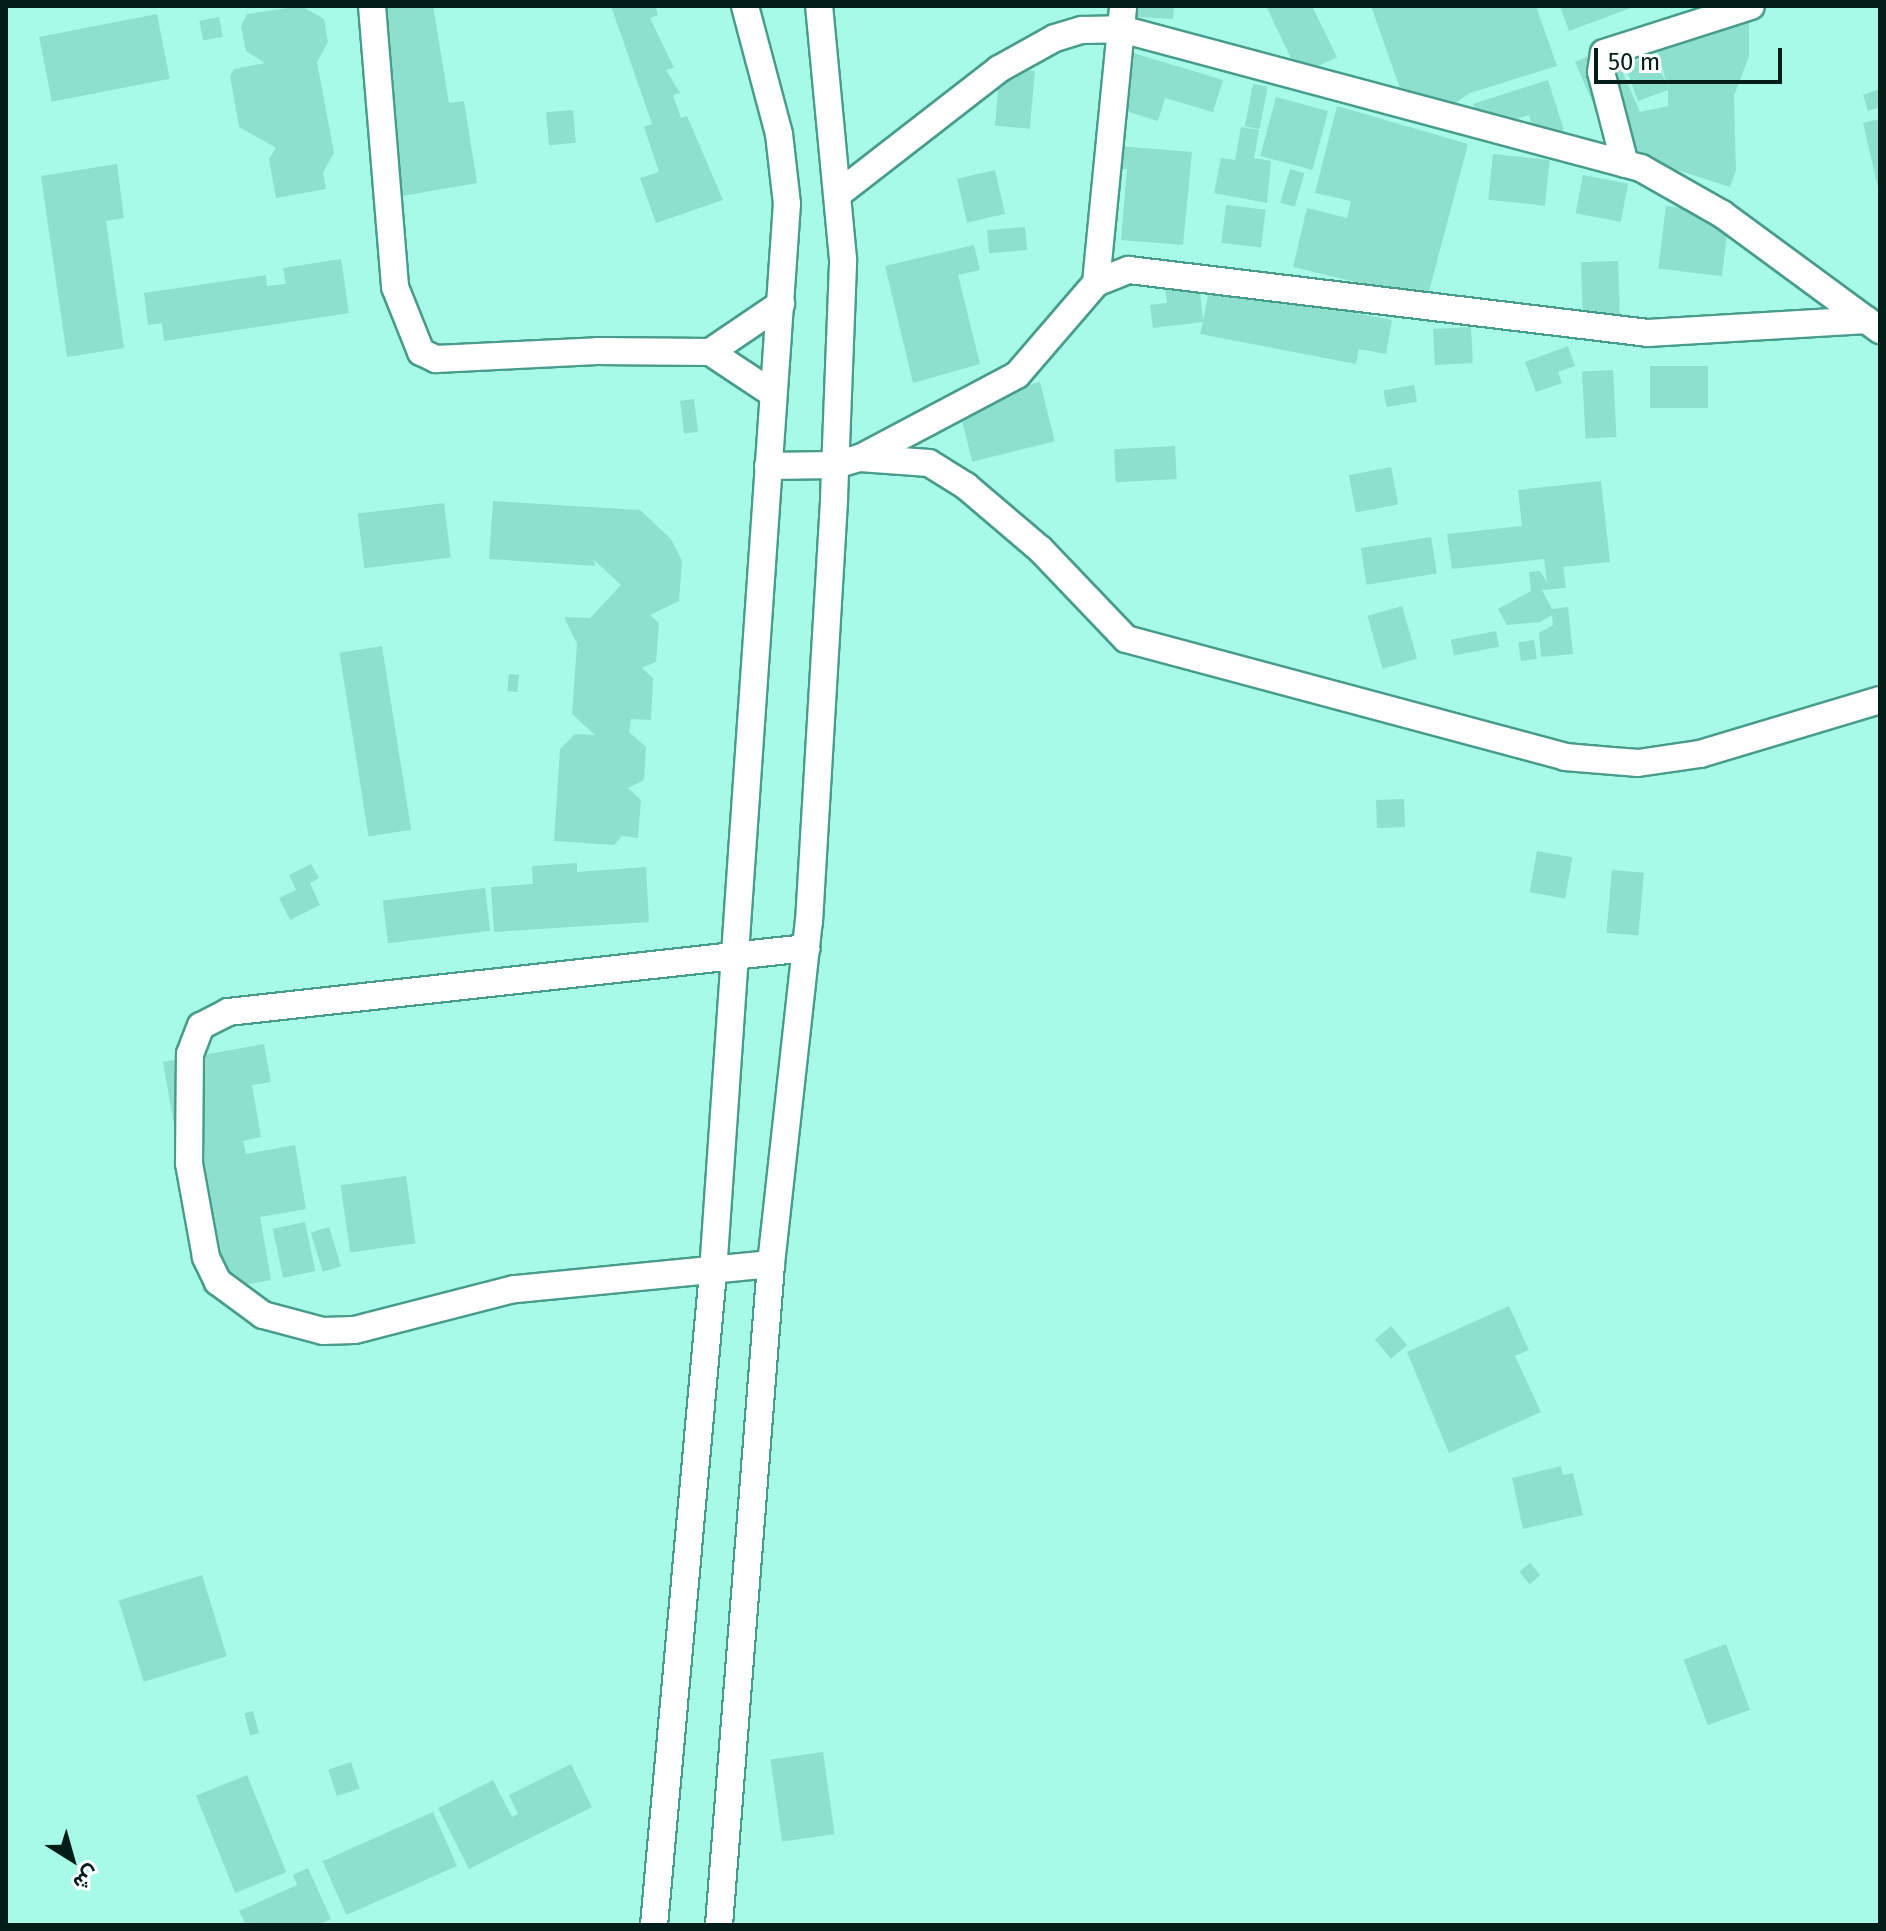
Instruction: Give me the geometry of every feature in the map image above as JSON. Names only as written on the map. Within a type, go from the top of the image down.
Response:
[{"type":"street","points":[[372,6],[395,287],[421,352],[436,359],[597,351],[710,352],[772,393]]},
{"type":"street","points":[[654,1925],[713,1272],[787,204],[779,134],[745,6]]},
{"type":"street","points":[[719,1925],[771,1264],[806,948],[848,462],[843,259],[819,6]]},
{"type":"street","points":[[1625,164],[1601,72],[1604,53],[1751,6]]},
{"type":"street","points":[[838,194],[999,69],[1055,38],[1122,18],[1625,164],[1722,214],[1873,325]]},
{"type":"street","points":[[1096,283],[1122,18]]},
{"type":"street","points":[[848,462],[1017,375],[1096,283],[1143,268],[1325,296],[1648,333],[1873,325]]},
{"type":"street","points":[[710,352],[781,304]]},
{"type":"street","points":[[768,466],[848,462],[929,463],[966,486],[1040,549],[1126,639],[1565,757],[1638,763],[1700,754],[1880,700]]},
{"type":"street","points":[[771,1264],[514,1289],[354,1330],[323,1331],[263,1315],[218,1282],[206,1257],[189,1163],[190,1054],[201,1026],[228,1012],[737,953],[806,948]]},
{"type":"building","points":[[301,6],[324,19],[328,42],[317,62],[334,153],[323,172],[326,189],[276,198],[269,159],[276,148],[239,127],[230,76],[234,69],[265,63],[246,51],[241,26],[247,14]]},
{"type":"building","points":[[367,6],[433,6],[449,103],[464,101],[477,183],[379,200]]},
{"type":"building","points":[[611,6],[655,6],[658,15],[650,18],[674,68],[666,70],[680,93],[673,95],[681,118],[687,116],[723,200],[656,223],[640,178],[659,172],[644,127],[652,124]]},
{"type":"building","points":[[1122,6],[1174,6],[1173,19],[1121,16]]},
{"type":"building","points":[[1266,6],[1312,6],[1337,57],[1299,75]]},
{"type":"building","points":[[1371,6],[1536,6],[1557,66],[1470,93],[1454,104],[1458,114],[1403,97]]},
{"type":"building","points":[[1560,6],[1636,6],[1569,31]]},
{"type":"building","points":[[1749,10],[1749,56],[1734,96],[1736,170],[1730,187],[1624,153],[1599,105],[1597,112],[1575,62],[1616,43],[1632,46],[1637,61],[1655,55],[1668,89],[1654,38]],"holes":[[[1623,60],[1638,101],[1668,90],[1668,106],[1640,112],[1623,73]]]},
{"type":"building","points":[[157,14],[170,79],[52,102],[39,37]]},
{"type":"building","points":[[219,17],[223,37],[203,40],[199,21]]},
{"type":"building","points":[[1127,51],[1223,80],[1213,112],[1165,98],[1158,121],[1110,106]]},
{"type":"building","points":[[1000,68],[1035,71],[1030,129],[995,126]]},
{"type":"building","points":[[1548,80],[1564,130],[1536,138],[1529,115],[1481,130],[1473,104]]},
{"type":"building","points":[[1253,84],[1268,87],[1260,129],[1245,126]]},
{"type":"building","points":[[1880,89],[1880,107],[1868,111],[1863,95]]},
{"type":"building","points":[[1276,97],[1328,111],[1312,170],[1260,156]]},
{"type":"building","points":[[1337,106],[1468,144],[1427,299],[1293,267],[1307,208],[1347,218],[1351,201],[1315,193]]},
{"type":"building","points":[[573,110],[576,143],[549,145],[546,112]]},
{"type":"building","points":[[1880,119],[1880,192],[1879,192],[1863,123]]},
{"type":"building","points":[[1241,127],[1259,130],[1254,158],[1271,161],[1267,203],[1214,193],[1221,158],[1235,160]]},
{"type":"building","points":[[1118,146],[1192,152],[1183,245],[1121,240],[1127,169],[1116,168]]},
{"type":"building","points":[[1493,154],[1550,160],[1545,206],[1488,200]]},
{"type":"building","points":[[117,164],[124,218],[106,221],[124,348],[67,357],[41,176]]},
{"type":"building","points":[[1290,169],[1304,173],[1295,207],[1280,203]]},
{"type":"building","points":[[995,170],[1005,214],[967,223],[957,179]]},
{"type":"building","points":[[1583,175],[1628,184],[1621,222],[1576,213]]},
{"type":"building","points":[[1226,205],[1266,210],[1261,248],[1221,243]]},
{"type":"building","points":[[1666,206],[1730,214],[1722,276],[1658,269]]},
{"type":"building","points":[[1025,227],[1027,250],[989,253],[987,230]]},
{"type":"building","points":[[974,245],[980,270],[958,275],[980,364],[913,383],[885,266]]},
{"type":"building","points":[[341,259],[349,313],[164,341],[162,323],[148,325],[144,293],[266,275],[267,286],[286,284],[283,268]]},
{"type":"building","points":[[1618,261],[1620,322],[1583,323],[1581,262]]},
{"type":"building","points":[[1199,282],[1203,320],[1210,285],[1392,320],[1386,354],[1359,349],[1356,364],[1200,334],[1203,322],[1153,328],[1150,305],[1167,303],[1165,286]]},
{"type":"building","points":[[1471,327],[1473,363],[1435,365],[1433,329]]},
{"type":"building","points":[[1568,346],[1575,366],[1558,372],[1562,383],[1536,392],[1525,362]]},
{"type":"building","points":[[1650,366],[1708,366],[1708,408],[1650,408]]},
{"type":"building","points":[[1613,370],[1617,437],[1586,439],[1582,372]]},
{"type":"building","points":[[1040,382],[1055,441],[972,462],[958,403]]},
{"type":"building","points":[[1414,385],[1417,402],[1386,407],[1383,390]]},
{"type":"building","points":[[694,399],[698,432],[684,433],[680,401]]},
{"type":"building","points":[[1175,446],[1177,479],[1116,482],[1114,449]]},
{"type":"building","points":[[1391,467],[1398,504],[1356,513],[1349,475]]},
{"type":"building","points":[[1601,481],[1610,562],[1563,567],[1566,588],[1542,590],[1552,609],[1568,607],[1573,654],[1541,657],[1539,633],[1553,625],[1552,615],[1540,622],[1507,625],[1498,609],[1531,591],[1529,572],[1540,571],[1547,582],[1544,559],[1452,569],[1447,534],[1522,526],[1518,490]]},
{"type":"building","points":[[493,501],[640,510],[671,539],[682,561],[679,601],[650,615],[659,623],[656,662],[642,668],[653,678],[651,720],[631,719],[629,732],[646,747],[644,780],[628,788],[641,800],[638,838],[622,836],[614,845],[554,841],[560,749],[575,734],[595,735],[572,714],[577,644],[564,617],[590,618],[621,585],[593,559],[596,566],[489,559]]},
{"type":"building","points":[[444,503],[451,558],[364,568],[358,514]]},
{"type":"building","points":[[1431,537],[1437,574],[1367,585],[1361,548]]},
{"type":"building","points":[[1402,606],[1417,659],[1383,669],[1367,616]]},
{"type":"building","points":[[1496,631],[1499,647],[1454,655],[1451,640]]},
{"type":"building","points":[[1534,640],[1537,659],[1521,661],[1518,643]]},
{"type":"building","points":[[382,646],[411,830],[369,836],[340,653]]},
{"type":"building","points":[[509,674],[519,675],[517,692],[507,691]]},
{"type":"building","points":[[1404,799],[1405,827],[1377,828],[1376,800]]},
{"type":"building","points":[[1537,851],[1572,857],[1565,899],[1530,892]]},
{"type":"building","points":[[577,863],[577,872],[646,867],[649,922],[494,932],[491,887],[533,884],[532,866]]},
{"type":"building","points":[[311,864],[319,878],[310,883],[320,905],[290,920],[279,898],[296,890],[289,875]]},
{"type":"building","points":[[1612,870],[1644,873],[1638,936],[1607,933]]},
{"type":"building","points":[[485,888],[490,931],[388,943],[383,901]]},
{"type":"building","points":[[264,1044],[271,1082],[252,1085],[261,1137],[243,1141],[246,1154],[295,1145],[306,1209],[260,1217],[271,1280],[203,1292],[163,1062]]},
{"type":"building","points":[[406,1176],[415,1243],[350,1253],[341,1185]]},
{"type":"building","points":[[305,1222],[315,1271],[283,1278],[273,1229]]},
{"type":"building","points":[[329,1227],[341,1266],[323,1272],[311,1233]]},
{"type":"building","points":[[1509,1306],[1529,1350],[1515,1356],[1541,1412],[1449,1453],[1407,1352]]},
{"type":"building","points":[[1391,1326],[1407,1345],[1391,1359],[1375,1339]]},
{"type":"building","points":[[1561,1466],[1563,1475],[1573,1473],[1583,1515],[1523,1529],[1512,1478]]},
{"type":"building","points":[[1530,1563],[1540,1575],[1530,1584],[1519,1572]]},
{"type":"building","points":[[202,1575],[227,1656],[144,1682],[119,1600]]},
{"type":"building","points":[[1726,1644],[1750,1710],[1708,1725],[1684,1659]]},
{"type":"building","points":[[253,1711],[259,1733],[250,1736],[244,1713]]},
{"type":"building","points":[[823,1752],[835,1834],[782,1842],[771,1759]]},
{"type":"building","points":[[351,1762],[360,1789],[337,1796],[328,1769]]},
{"type":"building","points":[[571,1764],[592,1807],[469,1869],[438,1808],[493,1780],[512,1817],[518,1814],[509,1795]]},
{"type":"building","points":[[247,1775],[286,1872],[235,1893],[196,1796]]},
{"type":"building","points":[[433,1812],[457,1866],[346,1915],[322,1861]]},
{"type":"building","points":[[308,1868],[331,1919],[317,1925],[246,1925],[239,1911],[297,1885],[293,1875]]}]
